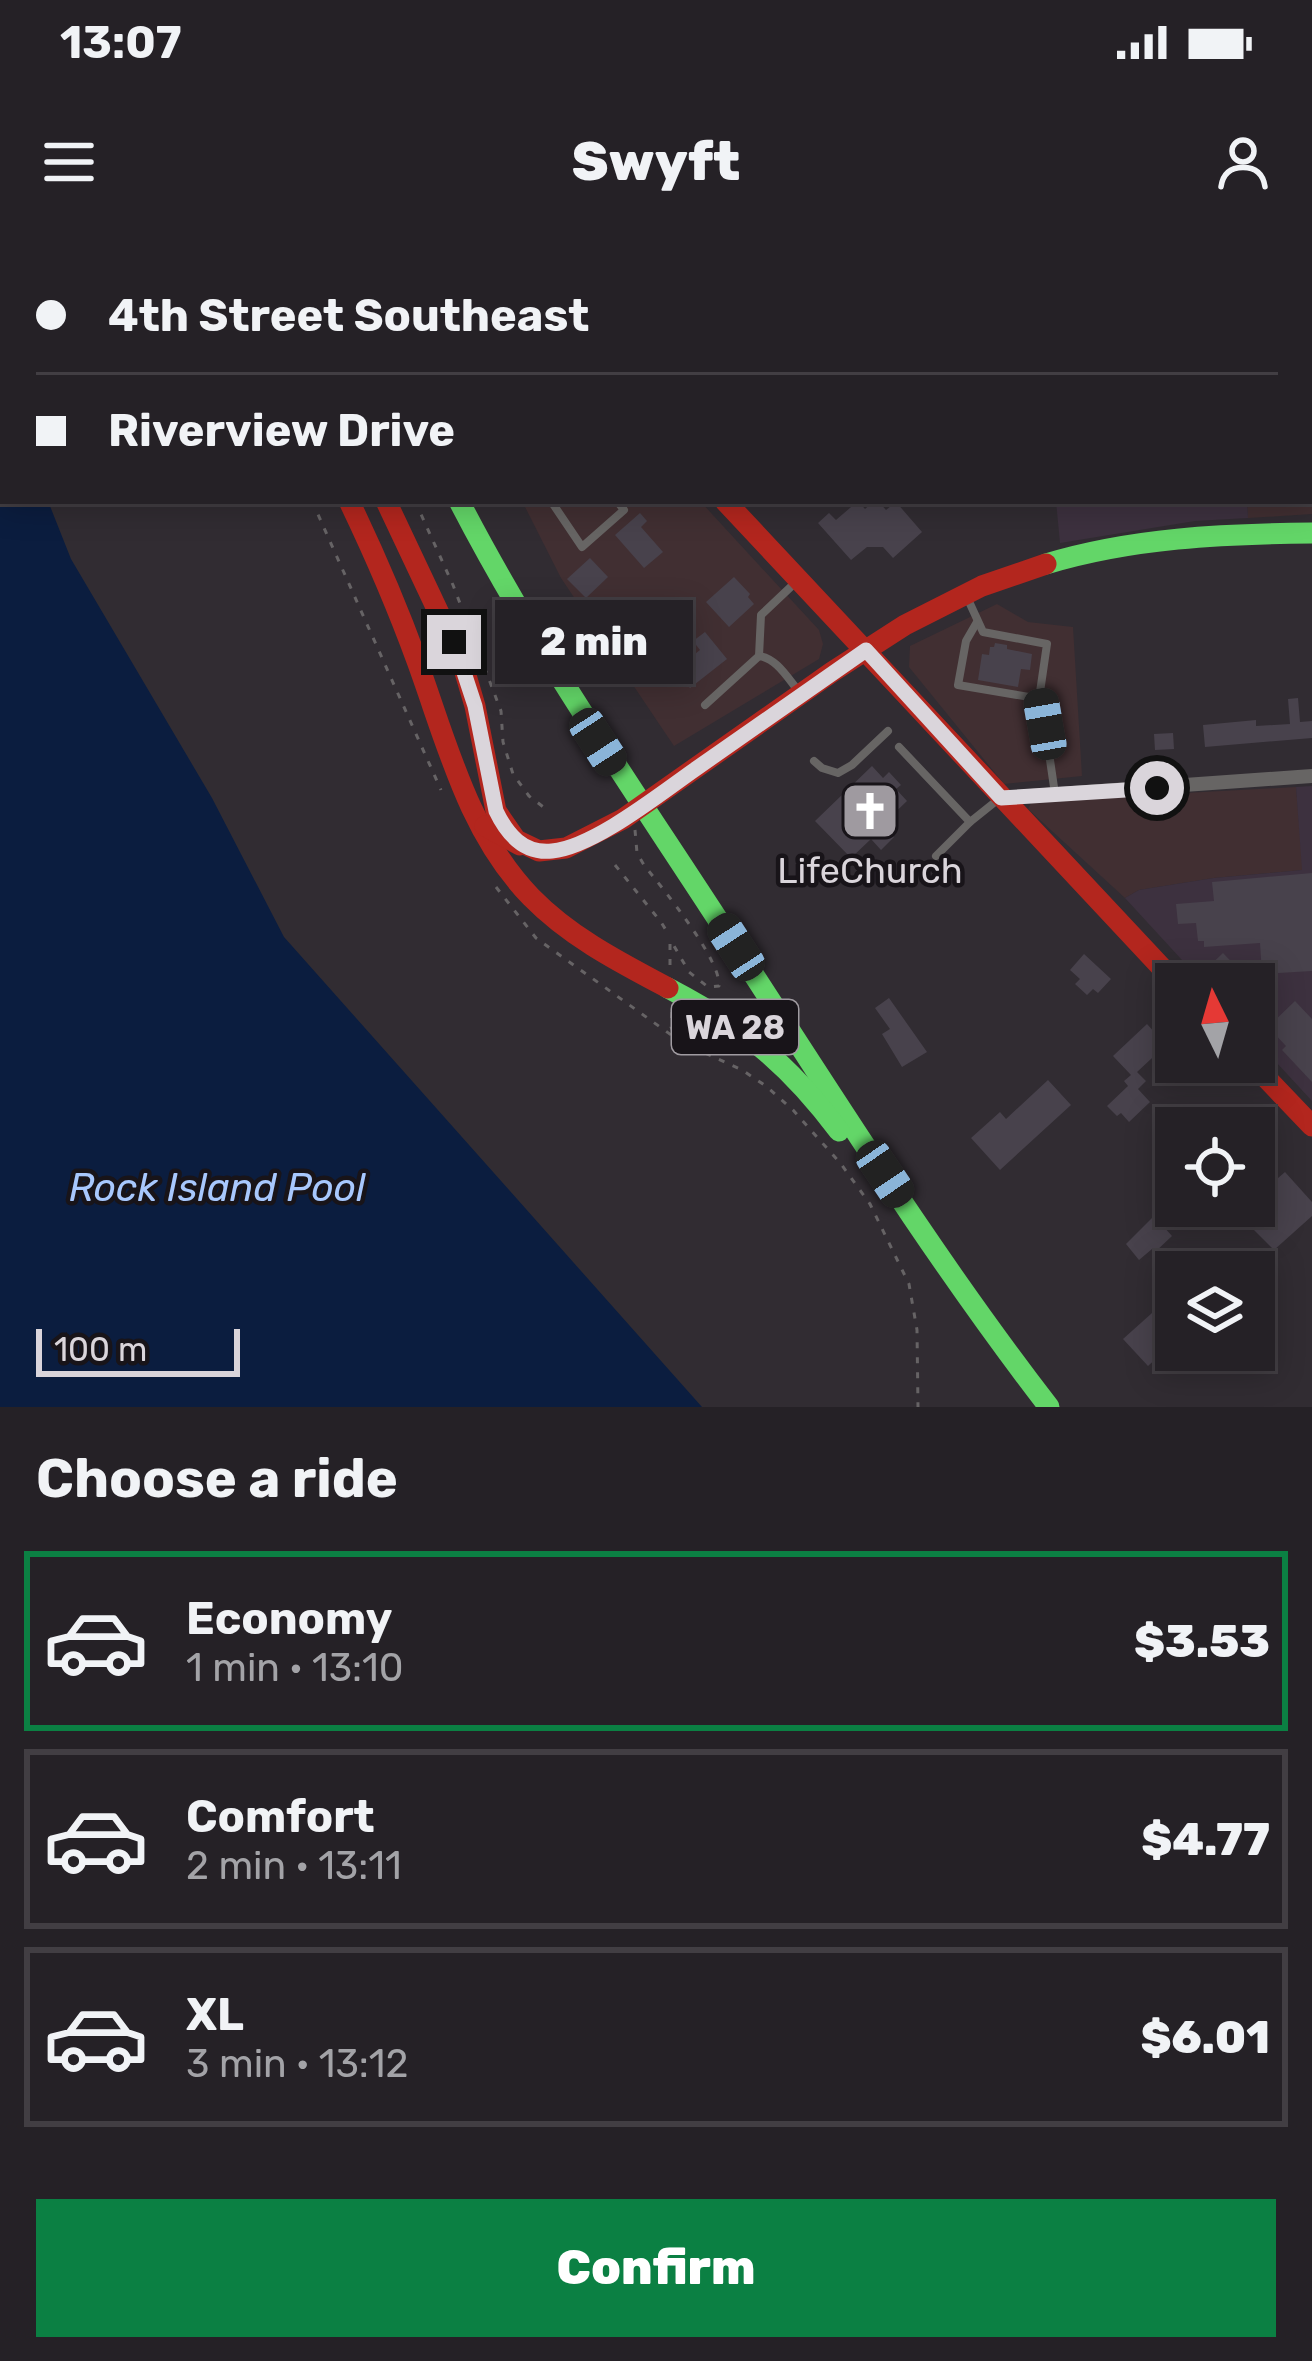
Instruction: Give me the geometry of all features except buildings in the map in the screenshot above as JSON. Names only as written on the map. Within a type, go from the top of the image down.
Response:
[{"type":"main road","name":"WA 28","points":[[350,504],[417,660],[470,812],[509,872],[556,921],[604,955],[730,1024],[774,1057],[813,1097],[1049,1407]]},
{"type":"main road","points":[[387,504],[462,662],[496,811],[520,845]]},
{"type":"main road","points":[[461,504],[538,648],[962,1289]]},
{"type":"main road","points":[[727,504],[1157,963]]},
{"type":"main road","points":[[470,812],[490,830],[520,845],[539,851],[569,847],[644,805],[866,650],[965,593],[1037,566],[1116,546],[1234,534],[1312,533]]},
{"type":"main road","points":[[1271,1083],[1312,1126]]},
{"type":"street","points":[[1001,798],[1312,776]]},
{"type":"lane","points":[[552,504],[582,547],[624,510],[619,504]]},
{"type":"lane","points":[[705,705],[759,656],[761,615],[798,580]]},
{"type":"lane","points":[[965,593],[983,632],[1047,644],[1041,699],[1055,794]]},
{"type":"lane","points":[[978,621],[966,641],[958,685],[1041,699]]},
{"type":"lane","points":[[759,656],[781,669],[801,695]]},
{"type":"lane","points":[[814,760],[838,773],[888,731]]},
{"type":"lane","points":[[899,747],[970,822]]},
{"type":"lane","points":[[936,856],[1001,798]]},
{"type":"path","points":[[615,865],[661,922],[689,972],[708,987],[718,986],[719,976],[701,943],[637,853],[636,823],[644,805]]},
{"type":"path","points":[[670,939],[670,972]]},
{"type":"path","points":[[672,1012],[671,1027],[680,1042],[766,1086],[841,1164],[870,1204],[908,1284],[917,1330],[918,1407]]},
{"type":"shaded area","points":[[524,504],[703,504],[819,630],[823,644],[819,659],[674,746],[561,578]]},
{"type":"shaded area","points":[[1056,504],[1247,504],[1248,518],[1195,521],[1060,543]]},
{"type":"shaded area","points":[[1247,504],[1312,504],[1312,514],[1248,518]]},
{"type":"shaded area","points":[[997,604],[1028,622],[1073,627],[1082,776],[1004,784],[909,667],[910,646]]},
{"type":"shaded area","points":[[1312,786],[1312,1101],[1275,1061],[1275,963],[1185,963],[1125,898],[1139,890],[1214,878],[1302,870],[1296,787]]},
{"type":"shaded area","points":[[1296,787],[1303,870],[1214,878],[1139,890],[1125,898],[1028,809],[1037,801]]},
{"type":"water","name":"Rock Island Pool","points":[[0,504],[49,504],[71,559],[212,798],[284,937],[702,1407],[0,1407]]},
{"type":"traffic: fast","points":[[461,504],[520,611],[619,769],[921,1230],[1049,1407]]},
{"type":"traffic: fast","points":[[1046,564],[1111,548],[1178,539],[1312,533]]},
{"type":"traffic: fast","points":[[668,988],[762,1049],[801,1085],[839,1131]]},
{"type":"traffic: jam","points":[[350,504],[401,620],[462,785],[509,872],[562,924],[668,988]]},
{"type":"traffic: jam","points":[[387,504],[462,662],[496,811],[516,840],[539,851],[566,848],[623,819],[905,625],[982,586],[1046,564]]},
{"type":"traffic: jam","points":[[728,504],[1157,963]]},
{"type":"traffic: jam","points":[[485,826],[520,845]]},
{"type":"traffic: jam","points":[[1271,1083],[1312,1126]]},
{"type":"place","name":"LifeChurch","points":[[870,811]]},
{"type":"route","points":[[454,642],[475,706],[496,811],[520,845],[539,851],[569,847],[644,805],[866,650],[1001,798],[1157,788]]}]
